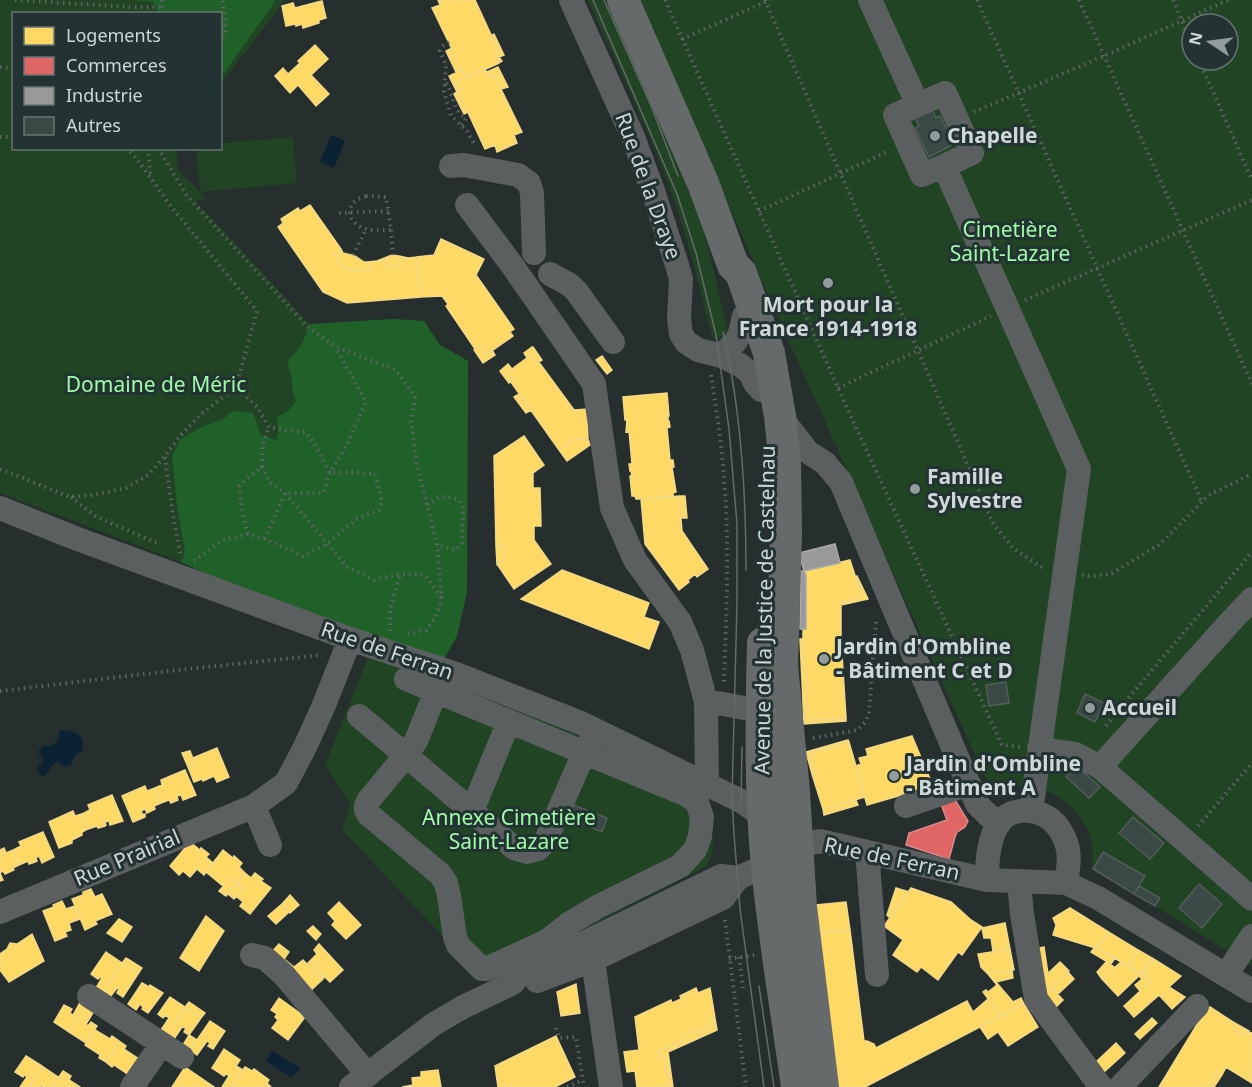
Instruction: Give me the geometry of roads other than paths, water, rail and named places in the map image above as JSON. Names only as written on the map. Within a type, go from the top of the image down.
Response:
[{"type":"main road","name":"Avenue de la Justice de Castelnau","points":[[623,0],[704,183],[733,265],[741,273],[769,353],[780,416],[785,464],[786,533],[782,665],[801,907],[823,1087]]},
{"type":"main road","name":"Avenue de la Justice de Castelnau","points":[[733,265],[731,275],[759,357],[766,422],[770,513],[761,711],[764,817],[767,865],[797,1087]]},
{"type":"main road","points":[[764,817],[798,846],[767,865]]},
{"type":"street","name":"Rue de la Draye","points":[[571,0],[633,137],[653,191],[681,279],[679,319],[681,334],[686,342],[698,350],[716,354],[740,365],[750,373],[761,390]]},
{"type":"street","points":[[870,0],[918,105]]},
{"type":"street","points":[[945,93],[972,153],[922,176],[895,115],[918,105],[945,93]]},
{"type":"street","points":[[451,166],[464,165],[518,175],[529,183],[532,193],[534,253]]},
{"type":"street","points":[[944,166],[1079,469],[1031,811]]},
{"type":"street","points":[[467,205],[512,265],[594,384],[612,508],[635,560],[680,622],[715,703],[707,784]]},
{"type":"street","points":[[512,265],[534,253],[545,256],[549,261],[550,274],[546,282],[531,292]]},
{"type":"street","points":[[550,274],[570,285],[577,292],[613,342]]},
{"type":"street","points":[[716,354],[727,349],[736,341],[744,316]]},
{"type":"street","points":[[780,416],[808,452],[825,463],[841,482],[885,615],[977,804],[988,816],[999,823]]},
{"type":"street","name":"Rue de Ferran","points":[[0,508],[347,647],[456,674],[581,723],[741,801],[764,817]]},
{"type":"street","points":[[1091,762],[1252,599]]},
{"type":"street","name":"Rue Prairial","points":[[0,912],[254,806],[286,783],[324,705],[347,647]]},
{"type":"street","points":[[406,679],[436,691],[584,753],[687,795],[697,802],[702,817],[700,836],[695,850],[680,866],[597,907],[570,923],[547,941],[482,969],[458,945],[446,883],[440,874],[368,814],[365,807],[416,741],[436,691]]},
{"type":"street","points":[[715,703],[761,711]]},
{"type":"street","points":[[359,716],[514,848],[527,852],[538,849],[546,842],[584,753],[597,731]]},
{"type":"street","points":[[472,811],[508,721]]},
{"type":"street","points":[[1039,749],[1075,754],[1091,762],[1252,899]]},
{"type":"street","points":[[906,806],[969,784]]},
{"type":"street","points":[[254,806],[270,845]]},
{"type":"street","points":[[1066,883],[1069,861],[1067,844],[1059,828],[1046,816],[1031,811],[1008,814],[999,823],[990,846],[987,880],[1066,883],[1098,898],[1252,991]]},
{"type":"street","name":"Rue de Ferran","points":[[798,846],[820,842],[987,880]]},
{"type":"street","points":[[867,852],[877,975]]},
{"type":"street","points":[[513,983],[524,985],[594,960],[723,898],[738,878],[767,865]]},
{"type":"street","points":[[252,956],[265,958],[285,975],[359,1081],[434,1024],[513,983],[520,974],[722,876],[738,878]]},
{"type":"street","points":[[1019,882],[1036,999],[1101,1087]]},
{"type":"street","points":[[1226,975],[1252,936]]},
{"type":"street","points":[[594,960],[611,1087]]},
{"type":"street","points":[[90,996],[182,1058]]},
{"type":"street","points":[[1120,1087],[1197,1006]]},
{"type":"street","points":[[132,1087],[161,1045]]},
{"type":"water","points":[[331,135],[345,141],[334,168],[320,162]]},
{"type":"water","points":[[59,731],[78,734],[83,745],[82,751],[75,755],[71,765],[63,767],[57,761],[45,776],[40,775],[37,768],[44,760],[38,752],[43,746],[55,743]]},
{"type":"water","points":[[272,1051],[301,1069],[291,1077],[266,1061]]},
{"type":"tram line","points":[[593,0],[677,194],[696,253],[716,335],[729,429],[737,524],[732,797],[734,834],[740,909],[764,1087]]},
{"type":"tram line","points":[[604,0],[652,108],[678,176]]},
{"type":"tram line","points":[[723,332],[734,391],[741,450],[746,570]]},
{"type":"tram line","points":[[741,804],[742,747]]},
{"type":"tram line","points":[[759,986],[774,1087]]},
{"type":"place","name":"Chapelle","points":[[935,136]]},
{"type":"place","name":"Mort pour la France 1914-1918","points":[[828,283]]},
{"type":"place","name":"Famille Sylvestre","points":[[915,489]]},
{"type":"place","name":"Jardin d'Ombline - Bâtiment C et D","points":[[824,659]]},
{"type":"place","name":"Accueil","points":[[1090,708]]},
{"type":"place","name":"Jardin d'Ombline - Bâtiment A","points":[[894,776]]},
{"type":"park label","name":"Cimetière Saint-Lazare","points":[[1010,242]]},
{"type":"park label","name":"Domaine de Méric","points":[[156,385]]},
{"type":"park label","name":"Annexe Cimetière Saint-Lazare","points":[[509,830]]}]
